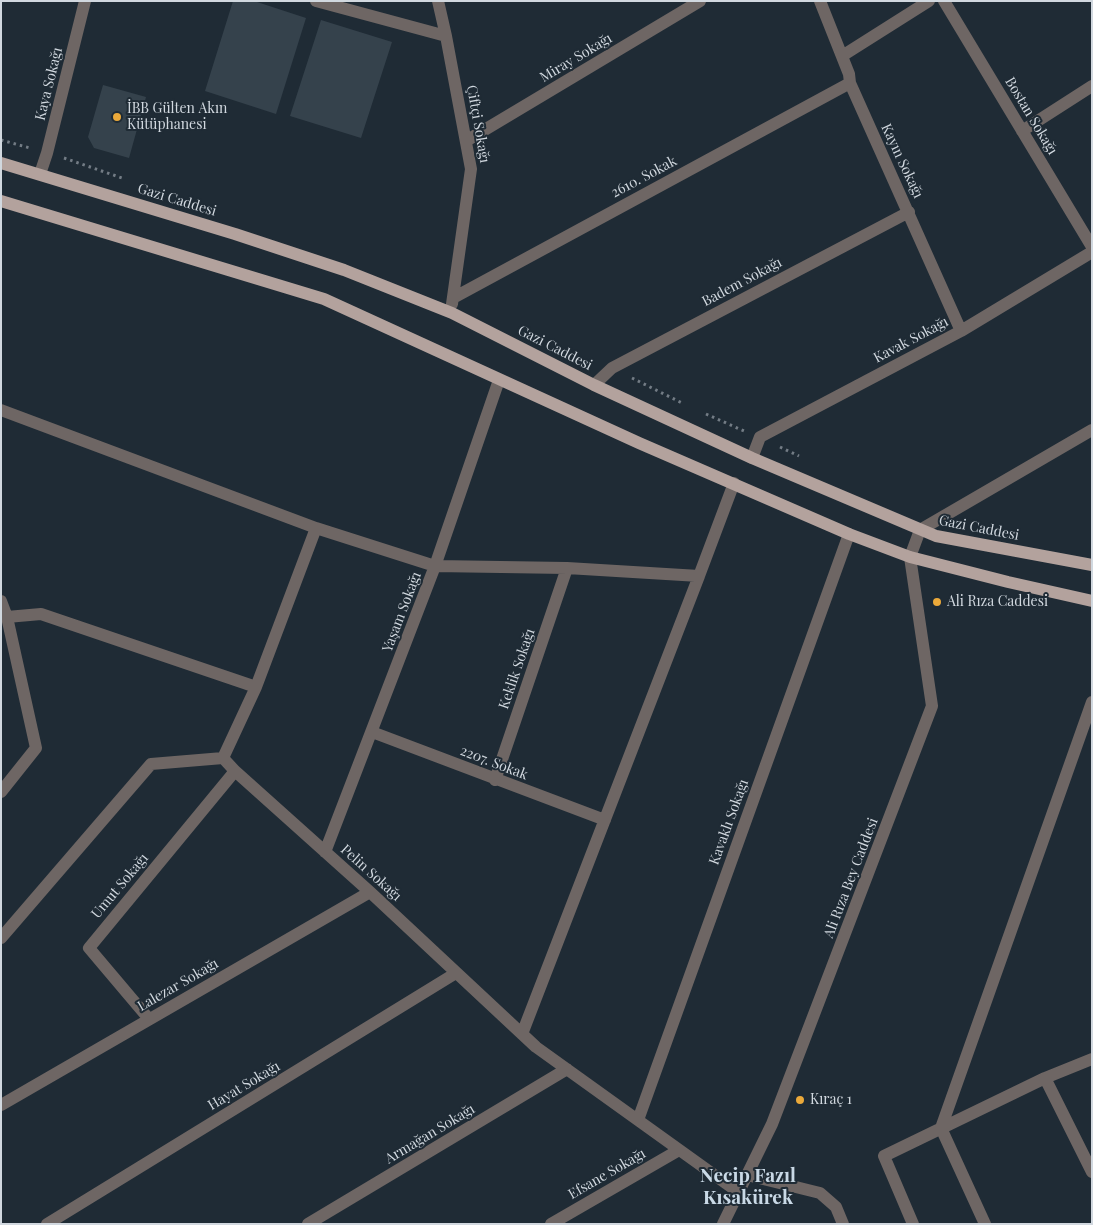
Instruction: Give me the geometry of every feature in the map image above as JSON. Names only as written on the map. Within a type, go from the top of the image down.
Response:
[{"type":"main road","name":"Gazi Caddesi","points":[[1,164],[40,174],[235,234],[334,267],[452,313],[594,385],[752,458],[936,536],[1092,565]]},
{"type":"main road","points":[[1,201],[324,299],[639,443],[849,534],[910,557],[1092,601]]},
{"type":"street","name":"Kaya Sokağı","points":[[40,174],[48,153],[85,1]]},
{"type":"street","points":[[316,1],[446,36]]},
{"type":"street","name":"Çiftçi Sokağı","points":[[438,1],[472,169],[452,298],[452,313]]},
{"type":"street","name":"Miray Sokağı","points":[[466,141],[700,1]]},
{"type":"street","name":"Kayın Sokağı","points":[[820,1],[849,74],[850,83],[909,212],[960,331]]},
{"type":"street","points":[[842,56],[929,1]]},
{"type":"street","name":"Bostan Sokağı","points":[[944,1],[1092,247]]},
{"type":"street","name":"2610. Sokak","points":[[452,298],[850,83]]},
{"type":"street","points":[[1022,131],[1092,86]]},
{"type":"street","name":"Badem Sokağı","points":[[594,385],[612,368],[909,212]]},
{"type":"street","name":"Kavak Sokağı","points":[[760,437],[960,331],[1092,252]]},
{"type":"street","name":"Yaşam Sokağı","points":[[325,852],[435,566],[499,380]]},
{"type":"street","points":[[1,410],[316,528],[435,566],[567,568],[699,576]]},
{"type":"street","points":[[920,530],[1092,430]]},
{"type":"street","points":[[752,458],[760,437]]},
{"type":"street","points":[[522,1034],[734,483]]},
{"type":"street","points":[[1,938],[151,764],[223,758],[256,687],[316,528]]},
{"type":"street","name":"Ali Rıza Bey Caddesi","points":[[723,1224],[772,1124],[932,706],[910,557],[920,530]]},
{"type":"street","name":"Kavaklı Sokağı","points":[[638,1120],[849,534]]},
{"type":"street","name":"Keklik Sokağı","points":[[495,780],[567,568]]},
{"type":"street","points":[[1,601],[7,617],[36,748],[1,792]]},
{"type":"street","points":[[7,617],[41,614],[256,687]]},
{"type":"street","points":[[986,1224],[941,1128],[1092,702]]},
{"type":"street","name":"2207. Sokak","points":[[372,732],[605,820]]},
{"type":"street","name":"Pelin Sokağı","points":[[223,758],[234,771],[370,892],[536,1047],[738,1192]]},
{"type":"street","name":"Umut Sokağı","points":[[149,1019],[89,948],[234,771]]},
{"type":"street","name":"Lalezar Sokağı","points":[[1,1105],[370,892]]},
{"type":"street","name":"Hayat Sokağı","points":[[47,1224],[456,973]]},
{"type":"street","points":[[912,1224],[884,1156],[1045,1078],[1092,1059]]},
{"type":"street","name":"Armağan Sokağı","points":[[308,1224],[567,1069]]},
{"type":"street","points":[[1045,1078],[1092,1172]]},
{"type":"street","name":"Efsane Sokağı","points":[[551,1224],[679,1150]]},
{"type":"street","points":[[747,1176],[820,1193],[836,1207],[843,1224]]},
{"type":"path","points":[[760,437],[804,458]]},
{"type":"building","points":[[233,1],[254,1],[306,18],[276,114],[205,91]]},
{"type":"building","points":[[321,20],[392,42],[361,138],[290,116]]},
{"type":"building","name":"İBB Gülten Akın Kütüphanesi","points":[[103,85],[146,97],[129,158],[94,148],[88,137]]},
{"type":"place","name":"İBB Gülten Akın Kütüphanesi","points":[[117,117]]},
{"type":"place","name":"Ali Rıza Caddesi","points":[[937,602]]},
{"type":"place","name":"Kıraç 1","points":[[800,1100]]},
{"type":"district","name":"Necip Fazıl Kısakürek","points":[[748,1187]]}]
